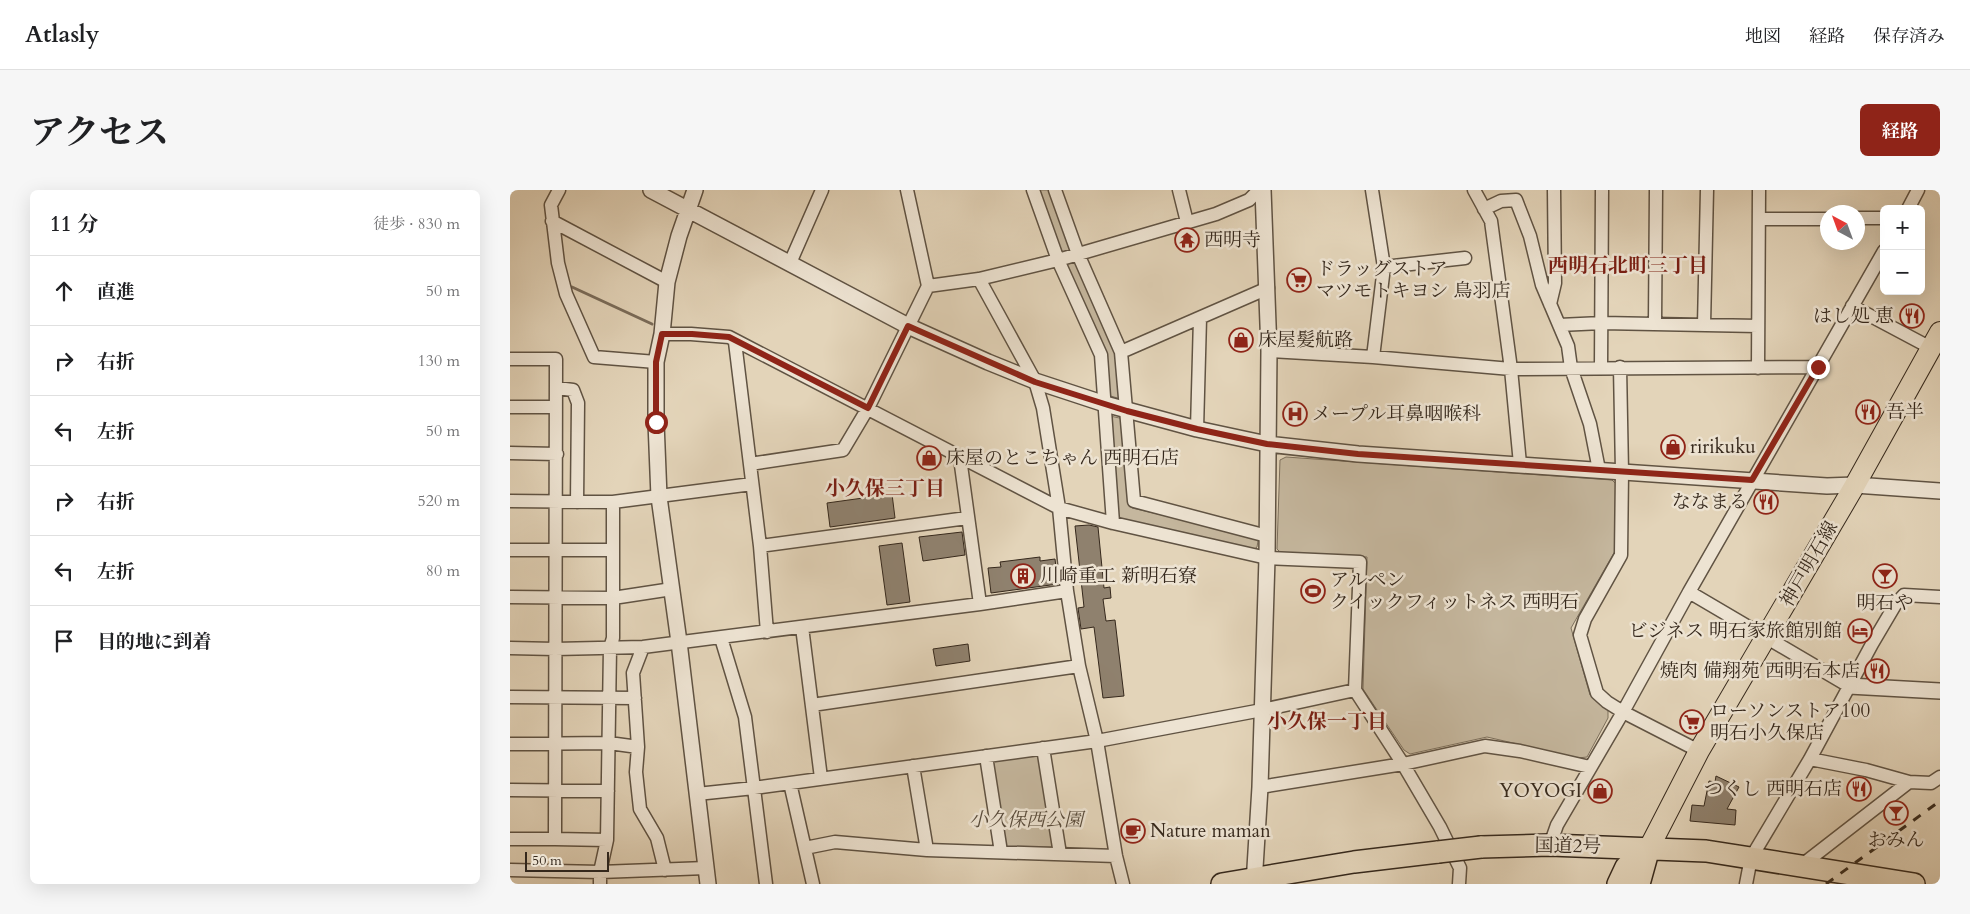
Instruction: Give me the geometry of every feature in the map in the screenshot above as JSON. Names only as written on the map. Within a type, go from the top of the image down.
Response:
[{"type":"highway","name":"国道2号","points":[[1222,884],[1254,881],[1354,862],[1438,852],[1481,847],[1550,845],[1706,852],[1802,865],[1900,883]]},
{"type":"highway","points":[[1618,884],[1626,867],[1649,848]]},
{"type":"highway","points":[[1639,884],[1649,848]]},
{"type":"main road","name":"神戸明石線","points":[[1649,848],[1699,751],[1937,345]]},
{"type":"street","points":[[559,190],[552,205],[552,221],[558,263],[566,294],[594,357],[656,362]]},
{"type":"street","points":[[651,190],[908,326],[1035,382],[1127,411],[1197,429],[1267,444],[1358,454],[1827,486],[1855,485],[1940,491]]},
{"type":"street","points":[[695,190],[687,209],[667,282],[662,334],[656,362],[656,422],[659,497],[679,642],[708,884]]},
{"type":"street","points":[[790,263],[822,190]]},
{"type":"street","points":[[750,464],[843,450],[868,408],[928,286],[907,190]]},
{"type":"street","points":[[1033,190],[1058,260],[1101,355],[1113,523]]},
{"type":"street","points":[[1055,190],[1078,254],[1120,352],[1134,502],[1267,536]]},
{"type":"street","points":[[1179,190],[1187,222]]},
{"type":"street","points":[[928,286],[979,279],[1058,260],[1216,214],[1249,200],[1259,190]]},
{"type":"street","points":[[1254,881],[1260,787],[1267,558],[1269,351],[1263,190]]},
{"type":"street","points":[[1372,190],[1384,266],[1373,357]]},
{"type":"street","points":[[1474,190],[1491,222],[1511,368],[1520,464]]},
{"type":"street","points":[[1550,304],[1555,283],[1554,190]]},
{"type":"street","points":[[1602,190],[1602,367]]},
{"type":"street","points":[[1655,324],[1656,190]]},
{"type":"street","points":[[1704,324],[1706,190]]},
{"type":"street","points":[[1758,368],[1759,190]]},
{"type":"street","points":[[1910,205],[1918,190]]},
{"type":"street","points":[[1484,209],[1501,201],[1516,200],[1530,236],[1542,285],[1568,346],[1571,368],[1590,424],[1599,470]]},
{"type":"street","points":[[1865,218],[1880,218]]},
{"type":"street","points":[[1759,219],[1820,219]]},
{"type":"street","points":[[552,221],[667,282]]},
{"type":"street","points":[[1384,266],[1465,258]]},
{"type":"street","points":[[1550,845],[1557,825],[1880,258]]},
{"type":"street","points":[[979,279],[1035,382],[1043,408],[1059,508],[1067,591],[1079,666],[1097,741],[1116,856],[1123,884]]},
{"type":"street","points":[[1120,352],[1268,288]]},
{"type":"street","points":[[1852,306],[1937,345]]},
{"type":"street","points":[[1197,429],[1200,318]]},
{"type":"street","points":[[1559,325],[1602,323],[1758,326]]},
{"type":"street","points":[[662,334],[729,337],[735,342],[868,408],[960,458],[1059,508],[1113,523],[1267,558],[1360,562],[1355,690],[1403,764],[1440,827],[1460,868],[1459,884]]},
{"type":"street","points":[[735,342],[760,546],[768,632]]},
{"type":"street","points":[[1269,351],[1511,368],[1818,367]]},
{"type":"street","points":[[510,359],[556,359],[555,840]]},
{"type":"street","points":[[1620,367],[1621,554],[1585,619],[1580,635],[1597,693],[1623,712],[1699,751]]},
{"type":"street","points":[[556,388],[573,390],[578,402],[577,502]]},
{"type":"street","points":[[510,407],[556,407]]},
{"type":"street","points":[[510,454],[557,454]]},
{"type":"street","points":[[960,458],[980,604]]},
{"type":"street","points":[[510,501],[613,502],[752,484]]},
{"type":"street","points":[[600,878],[607,840],[610,648],[613,638],[613,502]]},
{"type":"street","points":[[760,546],[967,518]]},
{"type":"street","points":[[510,550],[613,550]]},
{"type":"street","points":[[510,597],[613,598],[672,588]]},
{"type":"street","points":[[510,648],[642,647],[768,632],[1067,591]]},
{"type":"street","points":[[1689,592],[1849,686],[1940,691]]},
{"type":"street","points":[[1746,884],[1751,858],[1810,759],[1849,686],[1896,605],[1904,595],[1940,597]]},
{"type":"street","points":[[802,626],[821,778]]},
{"type":"street","points":[[721,638],[745,717],[766,884]]},
{"type":"street","points":[[642,647],[633,673],[638,747],[636,772],[640,810],[657,838],[665,870]]},
{"type":"street","points":[[812,705],[1079,666]]},
{"type":"street","points":[[697,794],[754,788],[1097,741],[1262,710],[1355,690]]},
{"type":"street","points":[[510,697],[635,698]]},
{"type":"street","points":[[510,744],[609,743],[638,747]]},
{"type":"street","points":[[1260,787],[1403,764],[1485,746],[1520,751],[1590,767]]},
{"type":"street","points":[[1044,748],[1060,854]]},
{"type":"street","points":[[986,756],[1001,852]]},
{"type":"street","points":[[1810,759],[1866,770],[1910,782],[1931,783],[1940,777]]},
{"type":"street","points":[[913,766],[927,850]]},
{"type":"street","points":[[1802,865],[1910,782]]},
{"type":"street","points":[[790,783],[813,884]]},
{"type":"street","points":[[510,790],[608,791]]},
{"type":"street","points":[[510,839],[607,840]]},
{"type":"street","points":[[805,848],[835,842],[927,850],[1116,856]]},
{"type":"street","points":[[510,870],[600,878],[665,870],[706,868]]},
{"type":"green space","points":[[1036,190],[1050,190],[1073,252],[1060,256]]},
{"type":"green space","points":[[1075,258],[1117,350],[1121,399],[1107,395],[1103,354],[1063,262]]},
{"type":"green space","points":[[1110,416],[1124,419],[1132,508],[1252,536],[1258,541],[1257,547],[1252,551],[1117,518]]},
{"type":"green space","points":[[1286,457],[1612,480],[1616,484],[1615,551],[1571,628],[1590,695],[1608,709],[1608,718],[1587,757],[1578,758],[1487,737],[1410,754],[1404,750],[1363,689],[1367,557],[1282,554],[1277,549],[1280,460]]},
{"type":"green space","name":"小久保西公園","points":[[1039,754],[1053,847],[1003,847],[993,760]]},
{"type":"building","points":[[892,494],[895,518],[830,527],[827,503]]},
{"type":"building","points":[[1089,525],[1098,527],[1104,588],[1110,587],[1111,598],[1103,599],[1106,621],[1115,620],[1124,696],[1103,698],[1094,627],[1081,629],[1078,608],[1084,607],[1075,526]]},
{"type":"building","points":[[962,532],[965,555],[923,561],[919,537]]},
{"type":"building","points":[[902,543],[910,602],[887,605],[879,546]]},
{"type":"building","name":"川崎重工 新明石寮","points":[[1040,557],[1040,561],[1055,559],[1058,584],[991,593],[988,568],[1001,567],[1000,562]]},
{"type":"building","points":[[968,644],[970,661],[936,666],[933,649]]},
{"type":"building","points":[[1716,776],[1739,787],[1727,809],[1736,810],[1735,825],[1690,821],[1692,805],[1704,806],[1709,781],[1715,782]]},
{"type":"waterway","points":[[572,287],[652,324]]},
{"type":"railway","points":[[1826,884],[1940,801]]},
{"type":"place","name":"西明寺","points":[[1187,240]]},
{"type":"place","name":"ドラッグストア マツモトキヨシ 鳥羽店","points":[[1299,280]]},
{"type":"place","name":"はし処 恵","points":[[1912,316]]},
{"type":"place","name":"床屋髪航路","points":[[1241,340]]},
{"type":"place","name":"吾半","points":[[1868,412]]},
{"type":"place","name":"メープル耳鼻咽喉科","points":[[1295,414]]},
{"type":"place","name":"ririkuku","points":[[1673,447]]},
{"type":"place","name":"床屋のとこちゃん 西明石店","points":[[929,458]]},
{"type":"place","name":"ななまる","points":[[1766,502]]},
{"type":"place","name":"川崎重工 新明石寮","points":[[1023,576]]},
{"type":"place","name":"明石や","points":[[1885,576]]},
{"type":"place","name":"アルペン クイックフィットネス 西明石","points":[[1313,591]]},
{"type":"place","name":"ビジネス 明石家旅館別館","points":[[1860,631]]},
{"type":"place","name":"焼肉 備翔苑 西明石本店","points":[[1877,671]]},
{"type":"place","name":"ローソンストア100 明石小久保店","points":[[1692,722]]},
{"type":"place","name":"つくし 西明石店","points":[[1859,789]]},
{"type":"place","name":"YOYOGI","points":[[1600,791]]},
{"type":"place","name":"おみん","points":[[1896,813]]},
{"type":"place","name":"Nature maman","points":[[1133,831]]},
{"type":"district","name":"西明石北町三丁目","points":[[1628,265]]},
{"type":"district","name":"小久保三丁目","points":[[885,488]]},
{"type":"district","name":"小久保一丁目","points":[[1327,721]]},
{"type":"route","points":[[656,422],[656,362],[662,334],[729,337],[735,342],[868,408],[908,326],[1035,382],[1127,411],[1267,444],[1358,454],[1752,480],[1818,367]]}]
